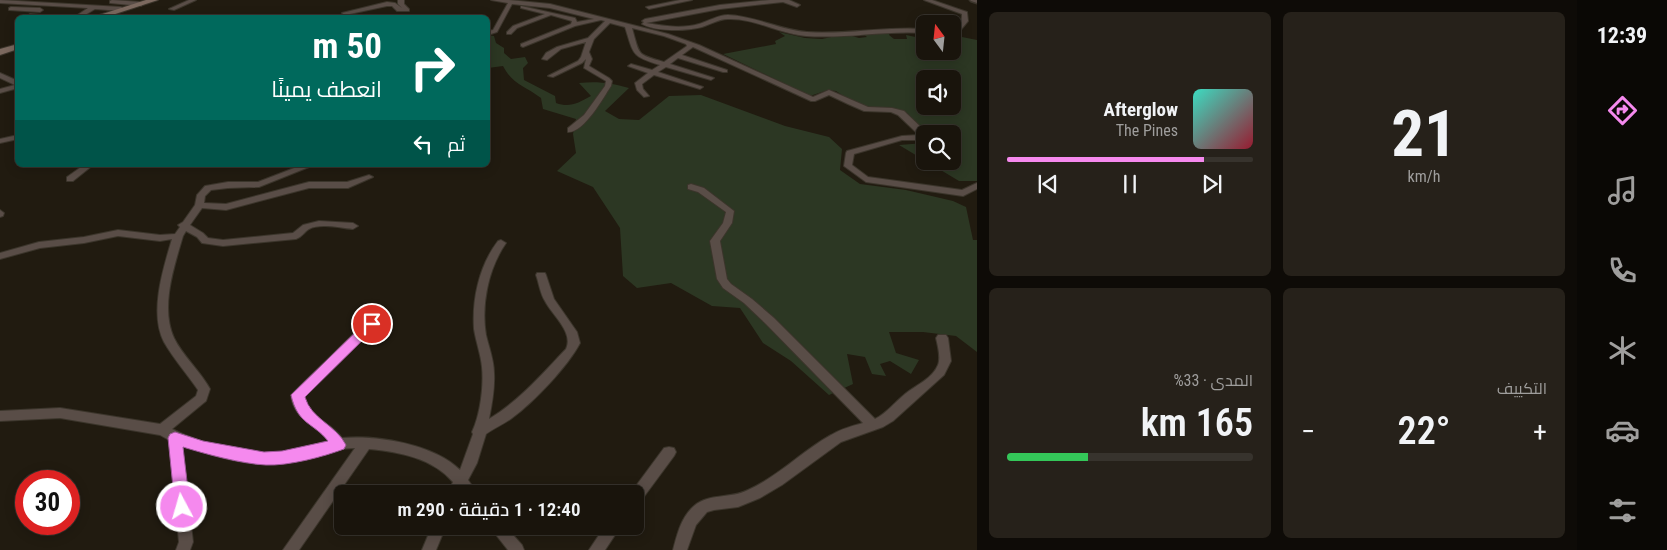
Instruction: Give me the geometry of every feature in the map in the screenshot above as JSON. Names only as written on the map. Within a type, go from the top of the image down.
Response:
[{"type":"main road","points":[[102,14],[154,0]]},
{"type":"main road","points":[[0,52],[15,47]]},
{"type":"street","points":[[78,0],[141,4]]},
{"type":"street","points":[[172,9],[193,0]]},
{"type":"street","points":[[345,13],[387,4],[393,4],[399,10],[407,10],[401,4],[401,0]]},
{"type":"street","points":[[495,0],[538,3],[592,15],[674,28],[702,25],[725,17],[806,34],[916,30]]},
{"type":"street","points":[[649,8],[689,0]]},
{"type":"street","points":[[636,21],[720,7],[784,0],[797,5]]},
{"type":"street","points":[[928,0],[965,13],[965,21],[961,26]]},
{"type":"street","points":[[0,1],[26,1],[62,5],[71,3],[121,9]]},
{"type":"street","points":[[0,1],[16,15]]},
{"type":"street","points":[[79,15],[103,2]]},
{"type":"street","points":[[515,2],[573,20],[575,21],[573,25]]},
{"type":"street","points":[[490,33],[494,32],[515,2]]},
{"type":"street","points":[[645,2],[661,18]]},
{"type":"street","points":[[28,15],[47,3]]},
{"type":"street","points":[[54,15],[71,3]]},
{"type":"street","points":[[11,9],[102,14]]},
{"type":"street","points":[[509,32],[515,27],[551,14]]},
{"type":"street","points":[[592,15],[666,35],[813,100],[829,92],[867,109],[892,110],[901,113],[924,135],[919,138],[902,138],[850,153],[848,166],[866,179],[963,193],[977,186]]},
{"type":"street","points":[[523,44],[573,25],[606,20]]},
{"type":"street","points":[[551,76],[580,62],[591,39],[606,20]]},
{"type":"street","points":[[628,26],[638,54],[711,78]]},
{"type":"street","points":[[545,59],[552,52],[577,42],[591,39]]},
{"type":"street","points":[[646,96],[640,90],[638,83],[690,47],[689,44]]},
{"type":"street","points":[[571,130],[587,117],[608,86],[609,81],[586,67],[589,58],[586,52]]},
{"type":"street","points":[[678,56],[724,71]]},
{"type":"street","points":[[631,66],[700,87]]},
{"type":"street","points":[[0,75],[15,83]]},
{"type":"street","points":[[0,91],[15,86]]},
{"type":"street","points":[[0,141],[15,137]]},
{"type":"street","points":[[70,179],[86,167]]},
{"type":"street","points":[[162,430],[202,398],[204,389],[169,340],[163,318],[166,276],[178,236],[198,205],[201,195],[208,188],[259,184],[305,167]]},
{"type":"street","points":[[198,205],[226,207],[309,186],[348,185],[369,177]]},
{"type":"street","points":[[690,187],[701,190],[730,211],[729,220],[725,228],[714,241],[722,279],[727,286],[748,301],[770,321],[873,425]]},
{"type":"street","points":[[184,225],[200,235],[205,241],[223,243],[296,236],[306,228],[319,224],[353,226]]},
{"type":"street","points":[[0,256],[39,245],[84,240],[118,233],[160,238],[178,236]]},
{"type":"street","points":[[458,485],[470,463],[484,413],[489,367],[483,349],[480,330],[481,307],[486,274],[491,258],[501,244]]},
{"type":"street","points":[[478,432],[508,414],[534,391],[570,351],[574,343],[573,336],[549,300],[541,275]]},
{"type":"street","points":[[339,445],[329,432],[313,421],[300,407],[297,395],[372,324]]},
{"type":"street","points":[[680,550],[688,524],[697,512],[707,505],[717,502],[742,500],[757,493],[838,437],[873,425],[894,414],[940,372],[945,361],[942,338]]},
{"type":"street","points":[[0,416],[60,413],[162,430],[175,438],[203,447],[264,459],[282,458],[339,445],[366,443],[400,448],[428,456],[444,464],[464,485]]},
{"type":"street","points":[[175,438],[186,542],[183,550]]},
{"type":"street","points":[[290,550],[366,443]]},
{"type":"street","points":[[644,486],[670,452]]},
{"type":"street","points":[[429,550],[435,535]]},
{"type":"street","points":[[504,535],[517,550]]},
{"type":"street","points":[[596,550],[607,535]]},
{"type":"green space","points":[[891,31],[889,35],[894,39],[907,39],[906,35],[916,37],[916,60],[961,60],[961,37],[977,40],[977,181],[959,181],[941,170],[961,170],[961,125],[918,125],[907,115],[893,108],[868,107],[851,101],[836,91],[828,90],[810,96],[723,54],[776,44],[775,41],[785,36],[779,32],[805,38],[822,39],[845,34],[859,38],[867,37],[862,33]]},
{"type":"green space","points":[[490,35],[494,36],[496,43],[504,48],[504,53],[511,59],[525,57],[528,63],[523,68],[524,80],[555,96],[556,103],[570,105],[591,96],[579,83],[598,82],[616,85],[629,88],[605,111],[619,119],[639,120],[669,96],[701,95],[785,126],[829,137],[842,149],[840,170],[860,184],[906,190],[953,201],[966,207],[973,240],[977,240],[977,352],[956,336],[923,332],[889,332],[896,353],[919,360],[911,374],[890,361],[880,364],[886,376],[872,374],[865,357],[847,354],[853,384],[829,395],[791,361],[763,343],[740,308],[712,306],[671,283],[637,288],[623,276],[620,228],[593,187],[557,171],[576,153],[573,134],[576,119],[543,109],[541,98],[515,81],[503,66],[490,68]]},
{"type":"green space","points":[[916,144],[916,155],[899,145]]},
{"type":"route","points":[[182,507],[175,438],[203,447],[264,459],[282,458],[339,445],[329,432],[313,421],[300,407],[297,395],[372,324]]}]
